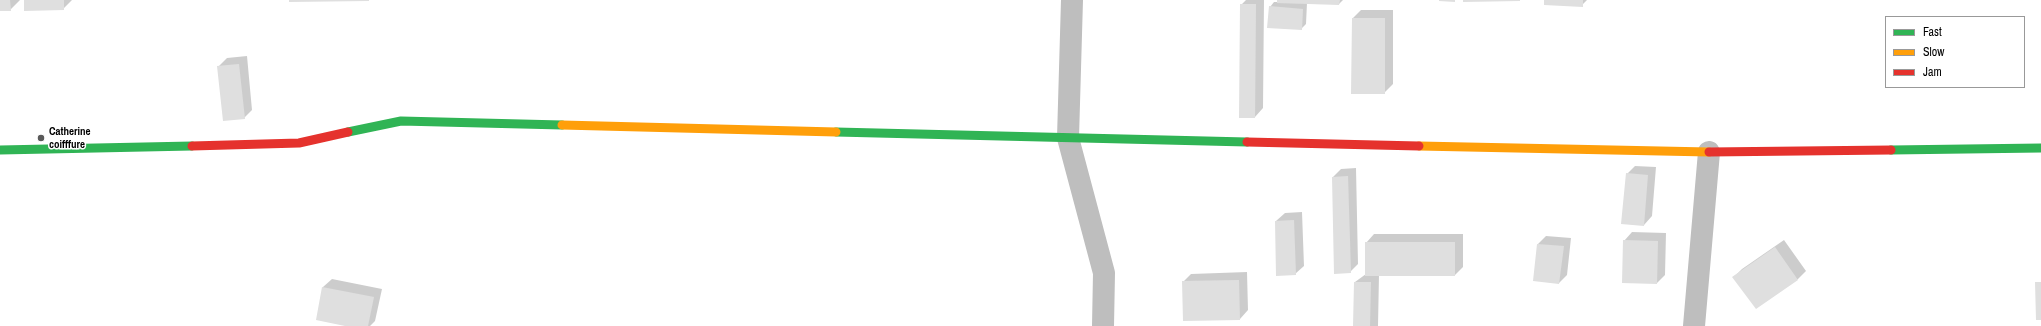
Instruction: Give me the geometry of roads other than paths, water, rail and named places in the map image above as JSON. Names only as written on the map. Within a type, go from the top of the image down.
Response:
[{"type":"street","points":[[1072,0],[1068,138],[1104,273],[1103,326]]},
{"type":"street","points":[[0,150],[299,143],[402,120],[1068,138],[1709,152],[2041,148]]},
{"type":"street","points":[[1694,326],[1709,152]]},
{"type":"place","name":"Catherine coifffure","points":[[41,138]]}]
